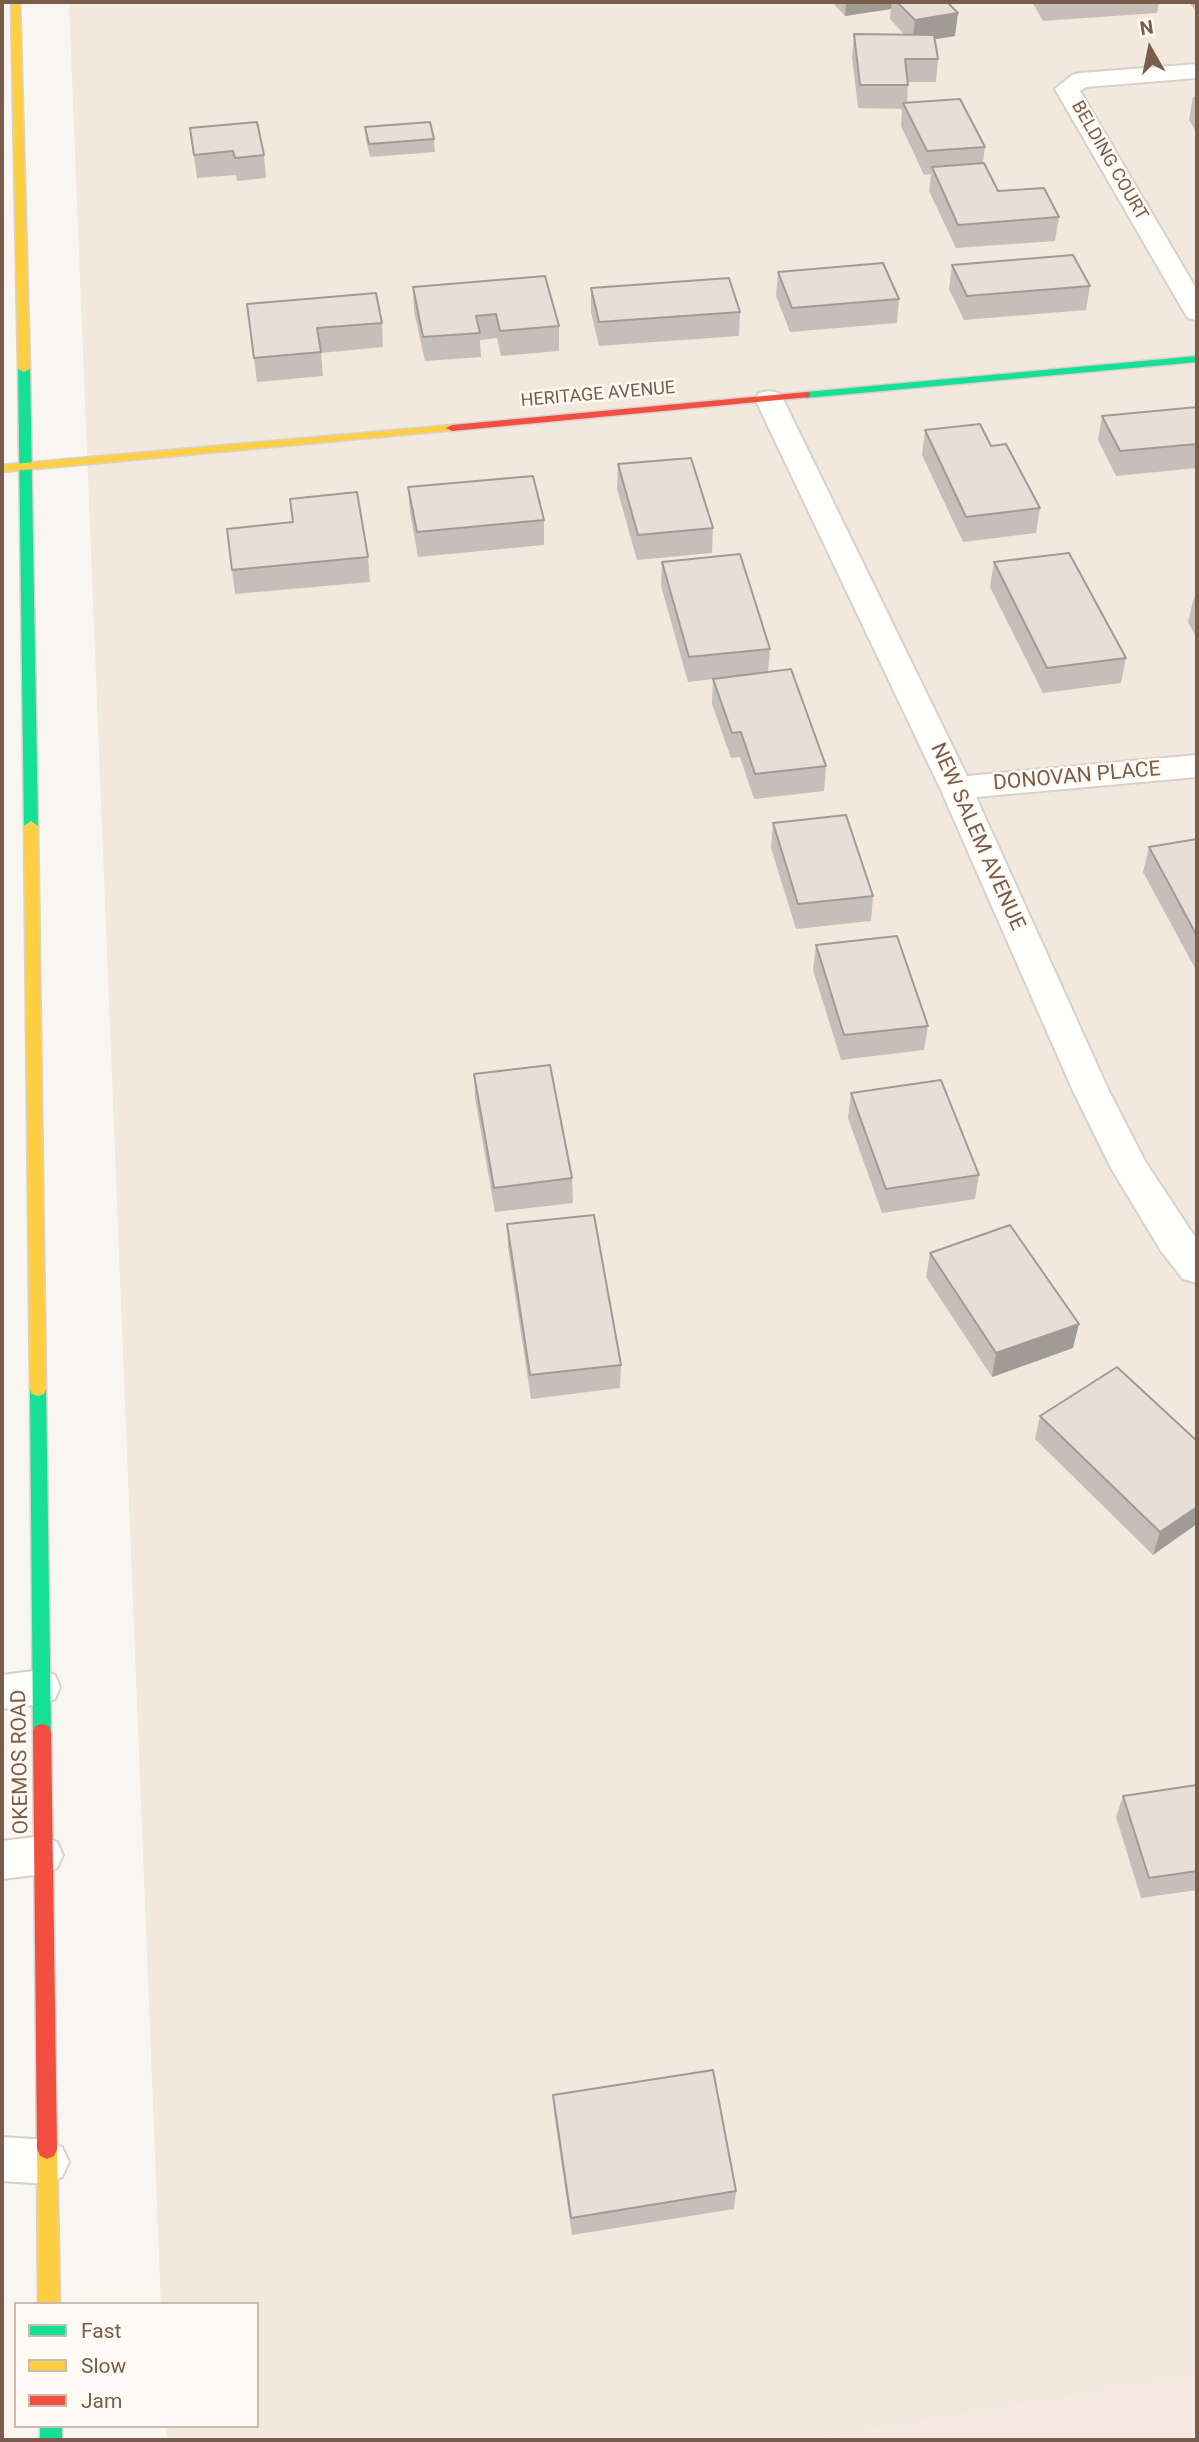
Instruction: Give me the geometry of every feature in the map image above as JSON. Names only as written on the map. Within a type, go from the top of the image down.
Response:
[{"type":"main road","name":"OKEMOS ROAD","points":[[15,2],[26,466],[49,2302]]},
{"type":"main road","name":"HERITAGE AVENUE","points":[[2,469],[1197,359]]},
{"type":"street","name":"BELDING COURT","points":[[1197,71],[1080,80],[1067,89],[1197,312]]},
{"type":"street","name":"NEW SALEM AVENUE","points":[[769,399],[956,788],[1113,1135],[1130,1168],[1175,1240],[1197,1268]]},
{"type":"street","name":"DONOVAN PLACE","points":[[956,788],[1197,765]]},
{"type":"lane","points":[[2,1692],[41,1688]]},
{"type":"lane","points":[[2,1860],[43,1855]]},
{"type":"lane","points":[[2,2159],[47,2162]]},
{"type":"shaded area","points":[[69,2],[1197,2],[1197,2375],[817,2440],[167,2440],[166,2428],[259,2428],[259,2302],[161,2302]]},
{"type":"shaded area","points":[[1197,2375],[1197,2440],[817,2440]]},
{"type":"building","points":[[897,2],[947,2],[958,13],[915,20]]},
{"type":"building","points":[[854,34],[934,35],[938,59],[905,59],[908,85],[860,85]]},
{"type":"building","points":[[960,99],[985,147],[927,151],[903,103]]},
{"type":"building","points":[[257,122],[264,155],[235,158],[233,151],[194,155],[190,128]]},
{"type":"building","points":[[430,122],[434,139],[369,144],[365,127]]},
{"type":"building","points":[[984,163],[998,191],[1044,188],[1059,217],[958,225],[932,167]]},
{"type":"building","points":[[1073,255],[1090,286],[967,296],[952,265]]},
{"type":"building","points":[[883,263],[899,299],[792,308],[778,272]]},
{"type":"building","points":[[545,276],[559,326],[500,331],[496,314],[476,316],[480,333],[423,337],[413,287]]},
{"type":"building","points":[[729,278],[740,312],[599,322],[591,288]]},
{"type":"building","points":[[376,293],[382,323],[317,328],[321,352],[254,358],[247,304]]},
{"type":"building","points":[[1197,407],[1197,444],[1120,451],[1102,416]]},
{"type":"building","points":[[980,424],[991,446],[1006,444],[1040,508],[966,517],[925,430]]},
{"type":"building","points":[[691,458],[713,528],[638,535],[618,464]]},
{"type":"building","points":[[533,476],[544,520],[417,532],[408,487]]},
{"type":"building","points":[[357,492],[368,557],[232,570],[227,529],[293,522],[290,499]]},
{"type":"building","points":[[1069,553],[1126,658],[1047,668],[994,562]]},
{"type":"building","points":[[740,554],[770,649],[689,657],[662,562]]},
{"type":"building","points":[[791,669],[826,766],[755,774],[741,732],[732,733],[713,679]]},
{"type":"building","points":[[846,815],[873,896],[798,904],[773,823]]},
{"type":"building","points":[[1197,839],[1197,936],[1149,847]]},
{"type":"building","points":[[897,936],[928,1026],[844,1035],[816,945]]},
{"type":"building","points":[[550,1065],[572,1178],[494,1188],[474,1074]]},
{"type":"building","points":[[941,1080],[979,1175],[886,1189],[851,1093]]},
{"type":"building","points":[[594,1215],[621,1365],[530,1375],[507,1224]]},
{"type":"building","points":[[1010,1225],[1079,1324],[996,1353],[930,1253]]},
{"type":"building","points":[[1117,1367],[1197,1441],[1197,1507],[1160,1532],[1040,1416]]},
{"type":"building","points":[[1197,1785],[1197,1871],[1149,1878],[1123,1796]]},
{"type":"building","points":[[713,2070],[736,2191],[571,2218],[553,2095]]},
{"type":"traffic: fast","points":[[806,395],[1197,359]]},
{"type":"traffic: fast","points":[[24,369],[31,826]]},
{"type":"traffic: fast","points":[[38,1389],[42,1732]]},
{"type":"traffic: fast","points":[[51,2428],[51,2440]]},
{"type":"traffic: slow","points":[[15,2],[24,369]]},
{"type":"traffic: slow","points":[[2,469],[452,428]]},
{"type":"traffic: slow","points":[[31,826],[38,1389]]},
{"type":"traffic: slow","points":[[47,2149],[49,2302]]},
{"type":"traffic: jam","points":[[452,428],[806,395]]},
{"type":"traffic: jam","points":[[42,1732],[47,2149]]}]
